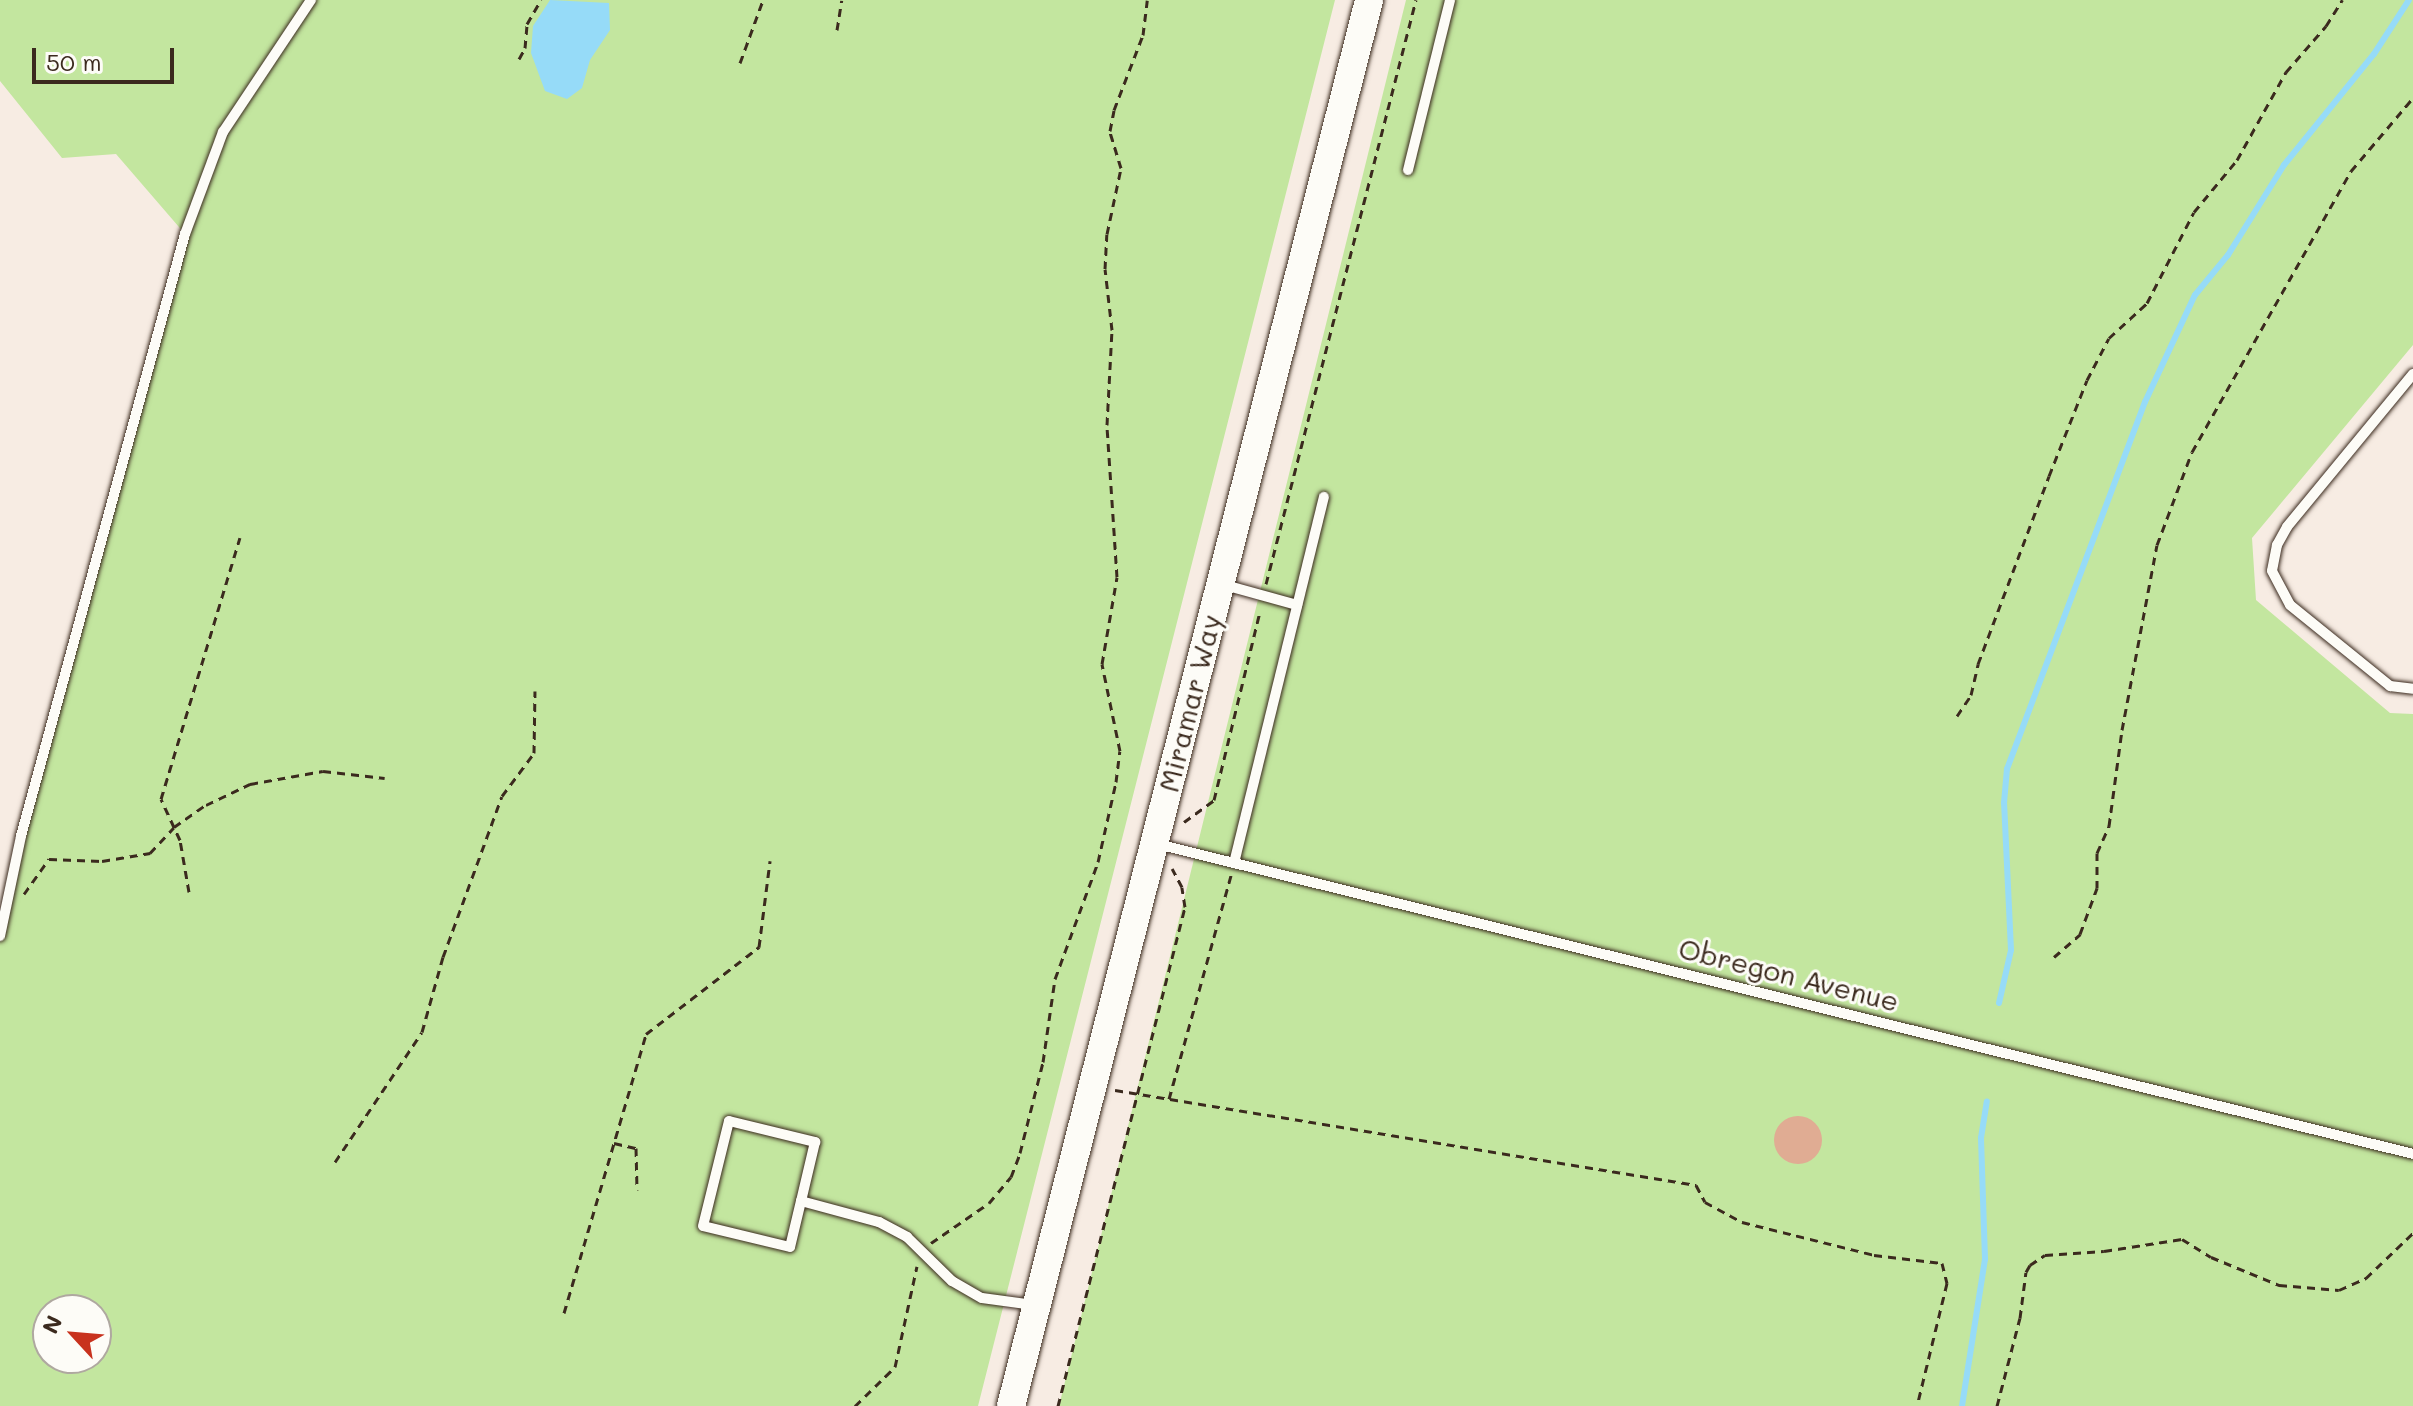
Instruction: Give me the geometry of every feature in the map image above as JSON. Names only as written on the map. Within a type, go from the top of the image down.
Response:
[{"type":"street","name":"Miramar Way","points":[[1011,1406],[1091,1087],[1162,845],[1219,583],[1369,0]]},
{"type":"lane","points":[[1,931],[21,836],[185,234],[223,132],[311,0]]},
{"type":"lane","points":[[1408,170],[1450,0]]},
{"type":"lane","points":[[2413,374],[2287,527],[2277,545],[2272,571],[2290,605],[2390,686],[2413,689]]},
{"type":"lane","points":[[1234,863],[1324,497]]},
{"type":"lane","points":[[1219,583],[1297,605]]},
{"type":"lane","name":"Obregon Avenue","points":[[1162,845],[2413,1154]]},
{"type":"lane","points":[[729,1121],[815,1142],[801,1201],[790,1247],[703,1226],[729,1121]]},
{"type":"lane","points":[[801,1201],[879,1222],[907,1237],[952,1281],[982,1298],[1036,1305]]},
{"type":"path","points":[[519,59],[525,48],[527,24],[541,0]]},
{"type":"path","points":[[740,63],[763,0]]},
{"type":"path","points":[[837,30],[842,0]]},
{"type":"path","points":[[855,1406],[895,1367],[922,1251],[989,1203],[1011,1177],[1043,1062],[1055,979],[1098,862],[1116,782],[1120,751],[1102,664],[1117,577],[1107,425],[1112,330],[1105,269],[1107,234],[1122,180],[1110,131],[1143,35],[1147,0]]},
{"type":"path","points":[[1058,1406],[1185,907],[1182,887],[1162,845],[1177,826],[1214,800],[1263,596],[1416,0]]},
{"type":"path","points":[[1957,716],[1971,695],[1978,664],[2049,476],[2087,380],[2109,338],[2147,303],[2194,212],[2237,160],[2286,72],[2326,26],[2342,0]]},
{"type":"path","points":[[2054,957],[2080,934],[2097,888],[2097,853],[2109,826],[2148,585],[2157,545],[2186,466],[2211,417],[2252,351],[2271,309],[2322,226],[2351,171],[2413,98]]},
{"type":"path","points":[[189,892],[180,840],[161,799],[240,538]]},
{"type":"path","points":[[335,1162],[422,1032],[443,957],[502,796],[534,753],[535,691]]},
{"type":"path","points":[[1,931],[49,859],[102,861],[150,853],[174,827],[206,805],[250,784],[323,771],[385,778]]},
{"type":"path","points":[[564,1313],[646,1034],[759,947],[770,861]]},
{"type":"path","points":[[1169,1099],[1234,863]]},
{"type":"path","points":[[1091,1087],[1696,1185],[1705,1202],[1742,1222],[1874,1255],[1942,1263],[1947,1283],[1917,1406]]},
{"type":"path","points":[[614,1143],[636,1148],[637,1190]]},
{"type":"path","points":[[1997,1406],[2020,1318],[2026,1272],[2045,1255],[2104,1251],[2182,1239],[2211,1257],[2279,1285],[2339,1290],[2366,1278],[2413,1233]]},
{"type":"green space","points":[[0,0],[1335,0],[978,1406],[0,1406],[0,936],[21,836],[185,234],[116,154],[62,158],[0,81]]},
{"type":"green space","points":[[1406,0],[2413,0],[2413,345],[2252,538],[2256,600],[2390,713],[2413,714],[2413,1406],[1059,1406]]},
{"type":"water","points":[[550,0],[609,3],[610,30],[590,60],[582,88],[567,99],[545,91],[531,53],[533,26]]},
{"type":"building","points":[[1798,1116],[1815,1123],[1822,1140],[1815,1157],[1798,1164],[1781,1157],[1774,1140],[1781,1123]]},
{"type":"waterway","points":[[1999,1003],[2011,950],[2004,803],[2007,769],[2145,402],[2195,295],[2228,255],[2284,165],[2374,54],[2409,0]]},
{"type":"waterway","points":[[1962,1406],[1985,1259],[1981,1138],[1987,1101]]}]
